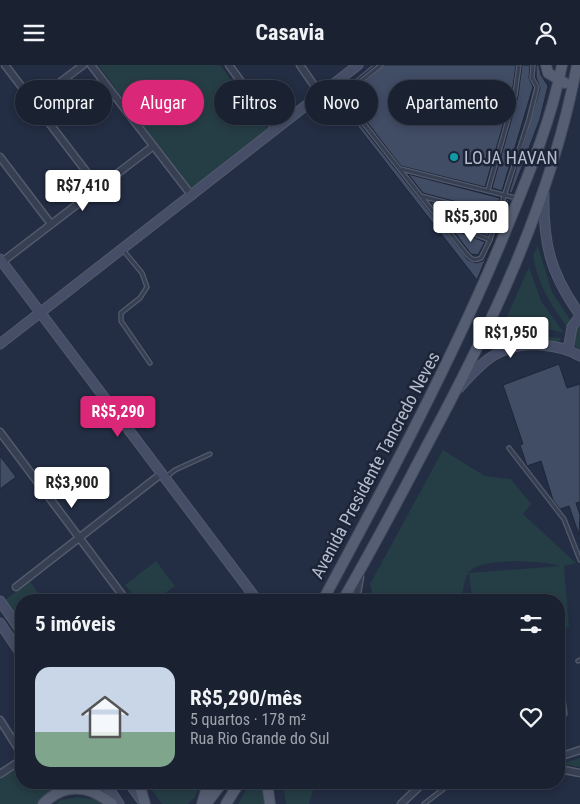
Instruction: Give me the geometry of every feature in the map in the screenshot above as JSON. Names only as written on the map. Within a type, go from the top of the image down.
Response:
[{"type":"main road","points":[[546,65],[548,73],[559,81],[575,84],[580,71]]},
{"type":"main road","name":"Avenida Presidente Tancredo Neves","points":[[326,594],[414,432],[464,328],[519,199],[547,125],[562,65]]},
{"type":"main road","name":"Avenida Presidente Tancredo Neves","points":[[346,594],[456,392],[522,253],[560,142],[575,84],[576,65]]},
{"type":"main road","points":[[43,804],[60,791],[66,789]]},
{"type":"main road","points":[[88,789],[98,793],[112,804]]},
{"type":"main road","points":[[140,789],[144,803]]},
{"type":"main road","points":[[202,804],[206,789]]},
{"type":"main road","points":[[206,804],[217,789]]},
{"type":"main road","points":[[226,804],[235,789]]},
{"type":"main road","points":[[268,789],[270,804]]},
{"type":"street","points":[[5,65],[17,80]]},
{"type":"street","points":[[64,80],[84,65]]},
{"type":"street","points":[[92,65],[152,147],[192,196]]},
{"type":"street","points":[[229,65],[276,130]]},
{"type":"street","points":[[300,65],[310,80]]},
{"type":"street","points":[[338,80],[358,65]]},
{"type":"street","points":[[0,344],[305,106]]},
{"type":"street","points":[[51,125],[98,187]]},
{"type":"street","points":[[152,147],[1,261],[252,594]]},
{"type":"street","points":[[0,157],[51,224]]},
{"type":"street","points":[[544,193],[546,247],[553,271],[564,293],[580,315],[572,327],[568,350]]},
{"type":"street","points":[[456,392],[478,367],[505,349],[530,345],[559,347],[580,356]]},
{"type":"street","points":[[0,432],[122,594]]},
{"type":"street","points":[[16,587],[79,537],[162,476]]},
{"type":"street","points":[[357,594],[363,565]]},
{"type":"street","points":[[0,601],[15,622]]},
{"type":"street","points":[[0,623],[15,645]]},
{"type":"street","points":[[0,720],[15,744]]},
{"type":"street","points":[[565,755],[580,750]]},
{"type":"street","points":[[0,774],[15,764]]},
{"type":"street","points":[[565,770],[580,773]]},
{"type":"street","points":[[109,789],[119,804]]},
{"type":"street","points":[[134,789],[144,803]]},
{"type":"street","points":[[401,804],[415,789]]},
{"type":"lane","points":[[380,65],[349,91],[346,101],[472,259],[482,258],[506,194],[537,87],[532,78],[533,65]]},
{"type":"lane","points":[[488,190],[515,95],[518,65]]},
{"type":"lane","points":[[401,169],[506,194],[519,199]]},
{"type":"lane","points":[[421,196],[498,216]]},
{"type":"lane","points":[[443,223],[490,240]]},
{"type":"lane","points":[[123,250],[142,273],[146,287],[140,298],[121,313],[121,321],[150,363]]},
{"type":"lane","points":[[509,448],[564,519],[580,559]]},
{"type":"lane","points":[[162,476],[210,453]]},
{"type":"lane","points":[[424,804],[443,789]]},
{"type":"shaded area","points":[[98,65],[220,65],[231,80],[214,80],[214,125],[265,125],[269,131],[192,190],[143,125],[204,125],[204,80],[122,80],[122,97],[112,84],[112,80],[109,80]]},
{"type":"shaded area","points":[[538,246],[552,292],[571,321],[567,327],[541,285],[533,255]]},
{"type":"shaded area","points":[[529,267],[541,301],[564,333],[548,329],[523,328],[499,334]]},
{"type":"shaded area","points":[[580,325],[580,349],[572,345],[577,326]]},
{"type":"shaded area","points":[[526,335],[561,338],[558,344],[532,340],[514,342],[489,350],[495,341]]},
{"type":"shaded area","points":[[443,450],[485,476],[511,479],[531,504],[523,514],[576,563],[564,566],[569,627],[565,627],[565,594],[471,594],[469,573],[560,566],[552,564],[514,561],[477,567],[470,571],[466,577],[462,594],[372,594],[370,584]]},
{"type":"shaded area","points":[[156,561],[175,586],[164,594],[132,594],[125,585]]},
{"type":"shaded area","points":[[30,581],[39,594],[15,594],[15,614],[4,601]]},
{"type":"shaded area","points":[[580,758],[580,767],[565,765],[565,762]]},
{"type":"shaded area","points":[[15,769],[15,789],[54,789],[38,804],[0,804],[0,778]]},
{"type":"shaded area","points":[[151,789],[198,789],[195,797],[188,804],[162,804]]},
{"type":"shaded area","points":[[247,789],[265,789],[267,804],[238,804]]},
{"type":"shaded area","points":[[284,789],[313,790],[309,804],[286,804]]},
{"type":"shaded area","points":[[78,797],[99,800],[106,804],[56,804],[60,800]]},
{"type":"building","points":[[371,65],[376,65],[357,80],[353,80]]},
{"type":"building","points":[[384,65],[516,65],[514,80],[388,80],[388,125],[503,125],[485,187],[401,166],[369,125],[378,125],[378,80],[367,80]]},
{"type":"building","points":[[522,65],[530,65],[529,78],[533,87],[502,191],[492,188],[510,125],[516,125],[516,103]]},
{"type":"building","points":[[536,65],[539,65],[541,75],[548,86],[540,119],[512,193],[509,193],[540,88],[536,77]]},
{"type":"building","points":[[357,125],[361,125],[468,260],[476,263],[483,261],[493,241],[477,280]]},
{"type":"building","points":[[408,174],[500,198],[495,212],[423,193]]},
{"type":"building","points":[[507,199],[509,200],[493,241]]},
{"type":"building","points":[[430,202],[493,218],[488,236],[444,220]]},
{"type":"building","points":[[452,229],[485,242],[478,255],[471,254]]},
{"type":"building","points":[[559,364],[567,388],[580,384],[580,502],[576,503],[580,515],[579,535],[569,506],[560,509],[553,500],[541,461],[527,466],[520,445],[523,444],[503,385]]},
{"type":"building","points":[[0,456],[16,477],[0,489]]},
{"type":"place","name":"LOJA HAVAN","points":[[454,157]]}]
